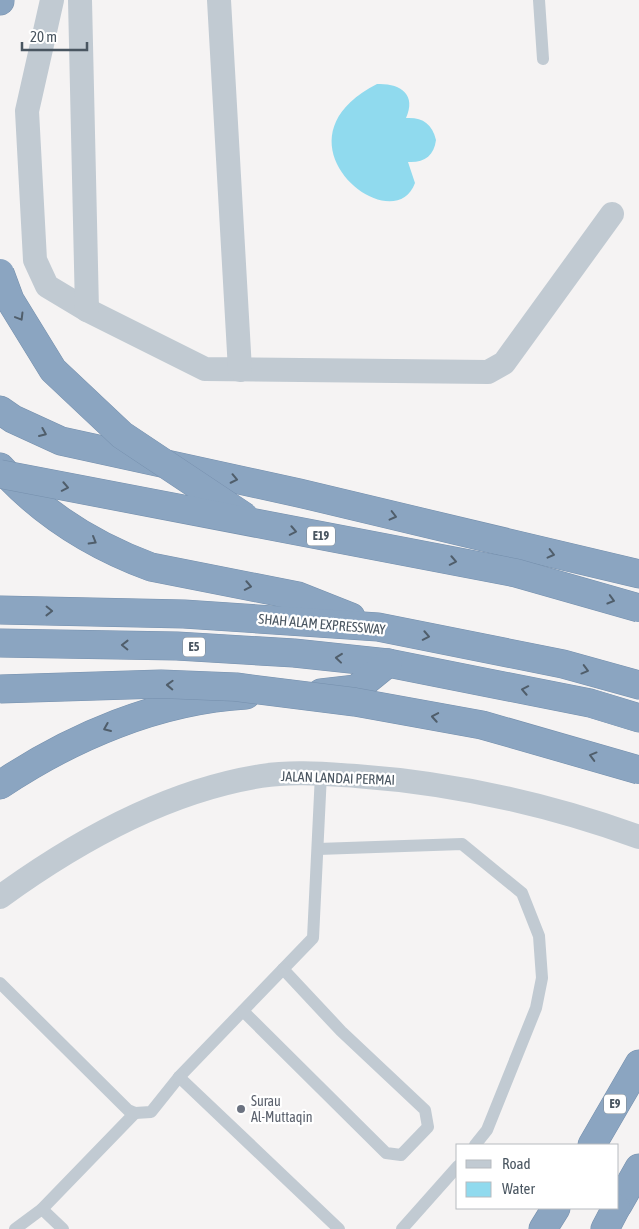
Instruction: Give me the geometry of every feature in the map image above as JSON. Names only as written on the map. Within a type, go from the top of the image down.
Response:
[{"type":"highway","points":[[0,273],[10,300],[53,370],[122,435],[256,524]]},
{"type":"highway","points":[[0,410],[13,419],[61,441],[299,493],[639,574]]},
{"type":"highway","points":[[0,467],[34,500],[78,532],[134,560],[151,567],[298,596],[378,627]]},
{"type":"highway","name":"E19","points":[[0,474],[516,573],[639,608]]},
{"type":"highway","name":"SHAH ALAM EXPRESSWAY","points":[[0,610],[184,614],[378,627],[554,662],[639,685]]},
{"type":"highway","name":"E5","points":[[0,643],[176,646],[294,653],[388,663],[590,703],[639,718]]},
{"type":"highway","points":[[0,785],[57,752],[110,727],[153,712],[230,696],[325,693],[356,689],[388,663]]},
{"type":"highway","points":[[0,689],[161,684],[236,687],[355,702],[482,725],[639,770]]},
{"type":"highway","name":"E9","points":[[593,1144],[639,1064]]},
{"type":"highway","points":[[619,1203],[639,1168]]},
{"type":"highway","points":[[543,1229],[555,1209]]},
{"type":"highway","points":[[604,1229],[616,1209]]},
{"type":"street","points":[[52,0],[27,111],[35,260],[47,286],[87,310],[205,370],[488,372],[504,364],[612,214]]},
{"type":"street","points":[[80,0],[87,310]]},
{"type":"street","points":[[219,0],[240,370]]},
{"type":"street","name":"JALAN LANDAI PERMAI","points":[[0,897],[61,855],[108,829],[149,810],[228,783],[263,776],[321,774],[384,778],[486,794],[598,822],[639,836]]},
{"type":"lane","points":[[539,0],[542,59]]},
{"type":"lane","points":[[0,983],[128,1110],[135,1113],[151,1112],[179,1077],[313,938],[321,774]]},
{"type":"lane","points":[[318,849],[462,844],[522,893],[539,936],[542,978],[536,1008],[491,1121],[487,1130],[476,1144]]},
{"type":"lane","points":[[243,1011],[386,1153],[401,1155],[428,1127],[425,1110],[341,1031],[284,969]]},
{"type":"lane","points":[[179,1077],[339,1229]]},
{"type":"lane","points":[[15,1229],[42,1209],[135,1113]]},
{"type":"lane","points":[[402,1229],[456,1168]]},
{"type":"lane","points":[[42,1209],[62,1229]]},
{"type":"water","points":[[377,84],[393,86],[404,92],[408,96],[409,102],[406,118],[426,122],[432,129],[436,140],[433,150],[427,157],[423,160],[408,162],[415,183],[402,198],[384,201],[364,193],[346,177],[334,156],[333,132],[346,107]]},
{"type":"place","name":"Surau Al-Muttaqin","points":[[241,1109]]}]
